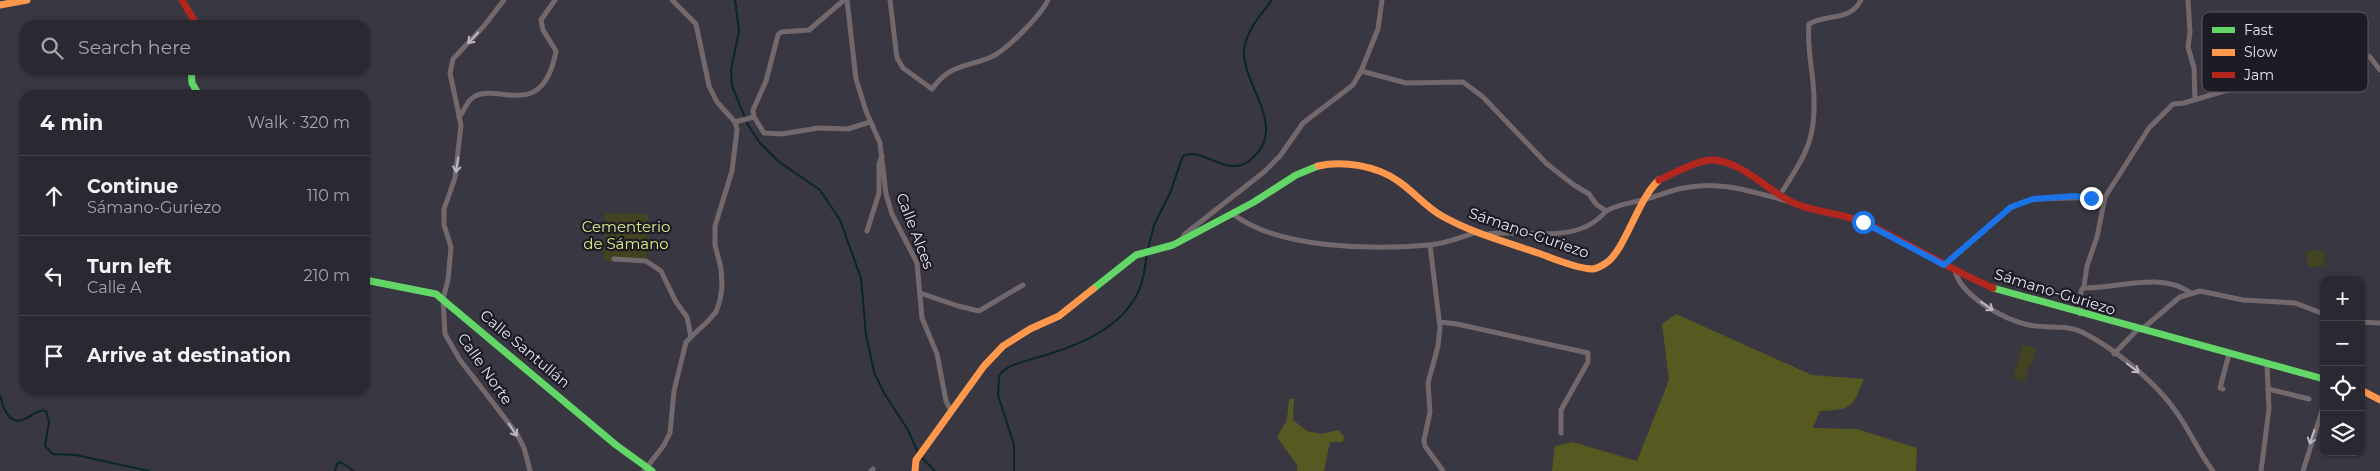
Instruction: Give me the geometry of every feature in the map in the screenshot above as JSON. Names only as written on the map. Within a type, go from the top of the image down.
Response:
[{"type":"street","points":[[0,5],[27,0]]},
{"type":"street","points":[[182,0],[195,20]]},
{"type":"street","name":"Calle Norte","points":[[504,0],[450,65],[461,125],[455,178],[444,209],[444,226],[452,247],[448,280],[443,299],[445,334],[460,360],[517,434],[524,448],[530,471]]},
{"type":"street","points":[[459,117],[470,100],[482,94],[528,95],[546,81],[556,51],[543,30],[541,20],[555,0]]},
{"type":"street","points":[[672,0],[696,24],[709,86],[717,102],[738,122]]},
{"type":"street","points":[[845,0],[809,30],[780,32],[768,74],[753,110],[752,117],[764,133],[782,134],[818,128],[848,129],[870,122]]},
{"type":"street","name":"Calle Alces","points":[[845,0],[856,79],[870,122],[880,143],[886,194],[892,214],[917,263],[922,318],[937,354],[946,401],[951,411]]},
{"type":"street","points":[[890,0],[898,58],[902,68],[932,89],[947,72],[958,66],[992,57],[1004,48],[1043,10],[1048,0]]},
{"type":"street","points":[[1180,241],[1185,234],[1273,164],[1303,123],[1353,85],[1362,71],[1378,29],[1382,0]]},
{"type":"street","points":[[1780,195],[1806,153],[1812,132],[1814,118],[1808,50],[1809,24],[1831,16],[1851,13],[1856,10],[1861,0]]},
{"type":"street","points":[[2188,0],[2190,32],[2188,47],[2194,68],[2195,99]]},
{"type":"street","points":[[2368,56],[2380,70]]},
{"type":"street","points":[[1362,71],[1406,83],[1463,82],[1483,98],[1547,164],[1589,194],[1596,204],[1606,211]]},
{"type":"street","points":[[191,75],[192,83],[197,90]]},
{"type":"street","points":[[2080,314],[2087,266],[2097,237],[2105,197],[2149,128],[2174,104],[2220,92]]},
{"type":"street","points":[[738,122],[752,117]]},
{"type":"street","points":[[648,470],[670,433],[674,391],[686,342],[708,322],[716,312],[720,300],[722,287],[721,268],[715,245],[715,226],[732,171],[738,122]]},
{"type":"street","points":[[867,231],[879,193],[879,164],[882,155]]},
{"type":"street","name":"Sámano-Guriezo","points":[[914,471],[920,454],[984,366],[1003,346],[1030,329],[1059,316],[1128,260],[1180,241],[1233,214],[1306,170],[1330,164],[1344,164],[1383,173],[1397,180],[1440,215],[1477,232],[1562,262],[1593,269],[1608,263],[1614,255],[1650,189],[1665,176],[1713,160],[1734,165],[1749,173],[1791,202],[1863,222],[1954,271],[2004,293],[2320,378]]},
{"type":"street","points":[[1485,235],[1575,232],[1592,224],[1606,211],[1621,204],[1644,200],[1683,188],[1736,187],[1791,202]]},
{"type":"street","points":[[1944,265],[2011,207],[2033,199],[2105,197]]},
{"type":"street","points":[[1233,214],[1262,231],[1284,238],[1337,245],[1430,245],[1477,232]]},
{"type":"street","points":[[1430,245],[1440,322],[1440,337],[1428,383],[1430,412],[1424,446],[1443,471]]},
{"type":"street","points":[[614,259],[646,261],[661,271],[676,302],[687,317],[691,337]]},
{"type":"street","points":[[1954,271],[1960,283],[1972,295],[2004,316],[2030,325],[2074,329],[2090,337],[2144,376],[2167,399],[2213,471]]},
{"type":"street","name":"Calle Santullán","points":[[370,281],[430,292],[443,299],[648,470]]},
{"type":"street","points":[[2083,288],[2154,282],[2173,284],[2190,293],[2216,293],[2243,300],[2289,302],[2320,313]]},
{"type":"street","points":[[920,293],[979,311],[1023,285]]},
{"type":"street","points":[[2114,354],[2170,304],[2190,293]]},
{"type":"street","points":[[1440,322],[1457,324],[1588,353],[1588,362],[1561,410],[1560,433]]},
{"type":"street","points":[[2365,322],[2380,323]]},
{"type":"street","points":[[2223,389],[2220,388],[2229,354]]},
{"type":"street","points":[[2262,471],[2269,409],[2267,364]]},
{"type":"street","points":[[2268,388],[2309,399]]},
{"type":"street","points":[[2365,392],[2380,400]]},
{"type":"street","points":[[2303,471],[2322,411]]},
{"type":"green space","name":"Cementerio de Sámano","points":[[605,213],[648,214],[647,259],[613,258],[612,262],[604,261]]},
{"type":"green space","points":[[2324,250],[2325,266],[2308,267],[2306,251]]},
{"type":"green space","points":[[1676,314],[1812,375],[1864,379],[1850,406],[1820,411],[1813,428],[1857,429],[1917,448],[1916,471],[1552,471],[1555,446],[1573,442],[1637,461],[1669,380],[1662,324]]},
{"type":"green space","points":[[2022,345],[2036,348],[2032,366],[2029,365],[2025,381],[2013,378]]},
{"type":"green space","points":[[1289,399],[1294,399],[1293,420],[1307,431],[1322,434],[1338,430],[1344,436],[1343,442],[1330,442],[1324,471],[1297,471],[1297,465],[1277,437],[1287,420]]},
{"type":"waterway","points":[[735,0],[739,31],[731,70],[732,86],[748,125],[760,143],[778,161],[820,190],[840,220],[861,278],[866,335],[874,372],[884,393],[908,430],[918,453]]},
{"type":"waterway","points":[[1148,249],[1154,225],[1170,193],[1183,156],[1190,154],[1198,155],[1232,166],[1241,165],[1249,161],[1261,149],[1266,135],[1265,121],[1262,107],[1245,64],[1244,50],[1251,30],[1272,0]]},
{"type":"waterway","points":[[1014,471],[1014,445],[998,395],[999,376],[1005,369],[1014,365],[1076,345],[1116,321],[1138,293],[1147,253]]},
{"type":"waterway","points":[[0,395],[4,408],[10,417],[15,420],[21,420],[36,412],[46,411],[49,422],[45,446],[53,454],[76,455],[149,471]]},
{"type":"waterway","points":[[921,457],[935,471]]},
{"type":"waterway","points":[[335,471],[337,464],[341,462],[354,471]]},
{"type":"traffic: fast","points":[[191,75],[192,83],[196,90]]},
{"type":"traffic: fast","points":[[1093,289],[1136,255],[1173,245],[1254,202],[1296,175],[1318,166]]},
{"type":"traffic: fast","points":[[370,281],[436,294],[616,445],[652,471]]},
{"type":"traffic: fast","points":[[1993,288],[2320,378]]},
{"type":"traffic: slow","points":[[0,5],[27,0]]},
{"type":"traffic: slow","points":[[1318,166],[1349,164],[1380,171],[1398,181],[1425,204],[1453,222],[1489,237],[1565,263],[1592,269],[1603,265],[1613,257],[1651,188],[1659,180]]},
{"type":"traffic: slow","points":[[915,471],[916,460],[984,366],[1003,346],[1030,329],[1059,316],[1093,289]]},
{"type":"traffic: slow","points":[[2365,392],[2380,400]]},
{"type":"traffic: jam","points":[[182,0],[194,20]]},
{"type":"traffic: jam","points":[[1659,180],[1708,160],[1725,162],[1745,171],[1788,200],[1806,208],[1856,219],[1993,288]]},
{"type":"route","points":[[1863,222],[1944,265],[2011,207],[2033,199],[2075,196],[2091,198]]}]
